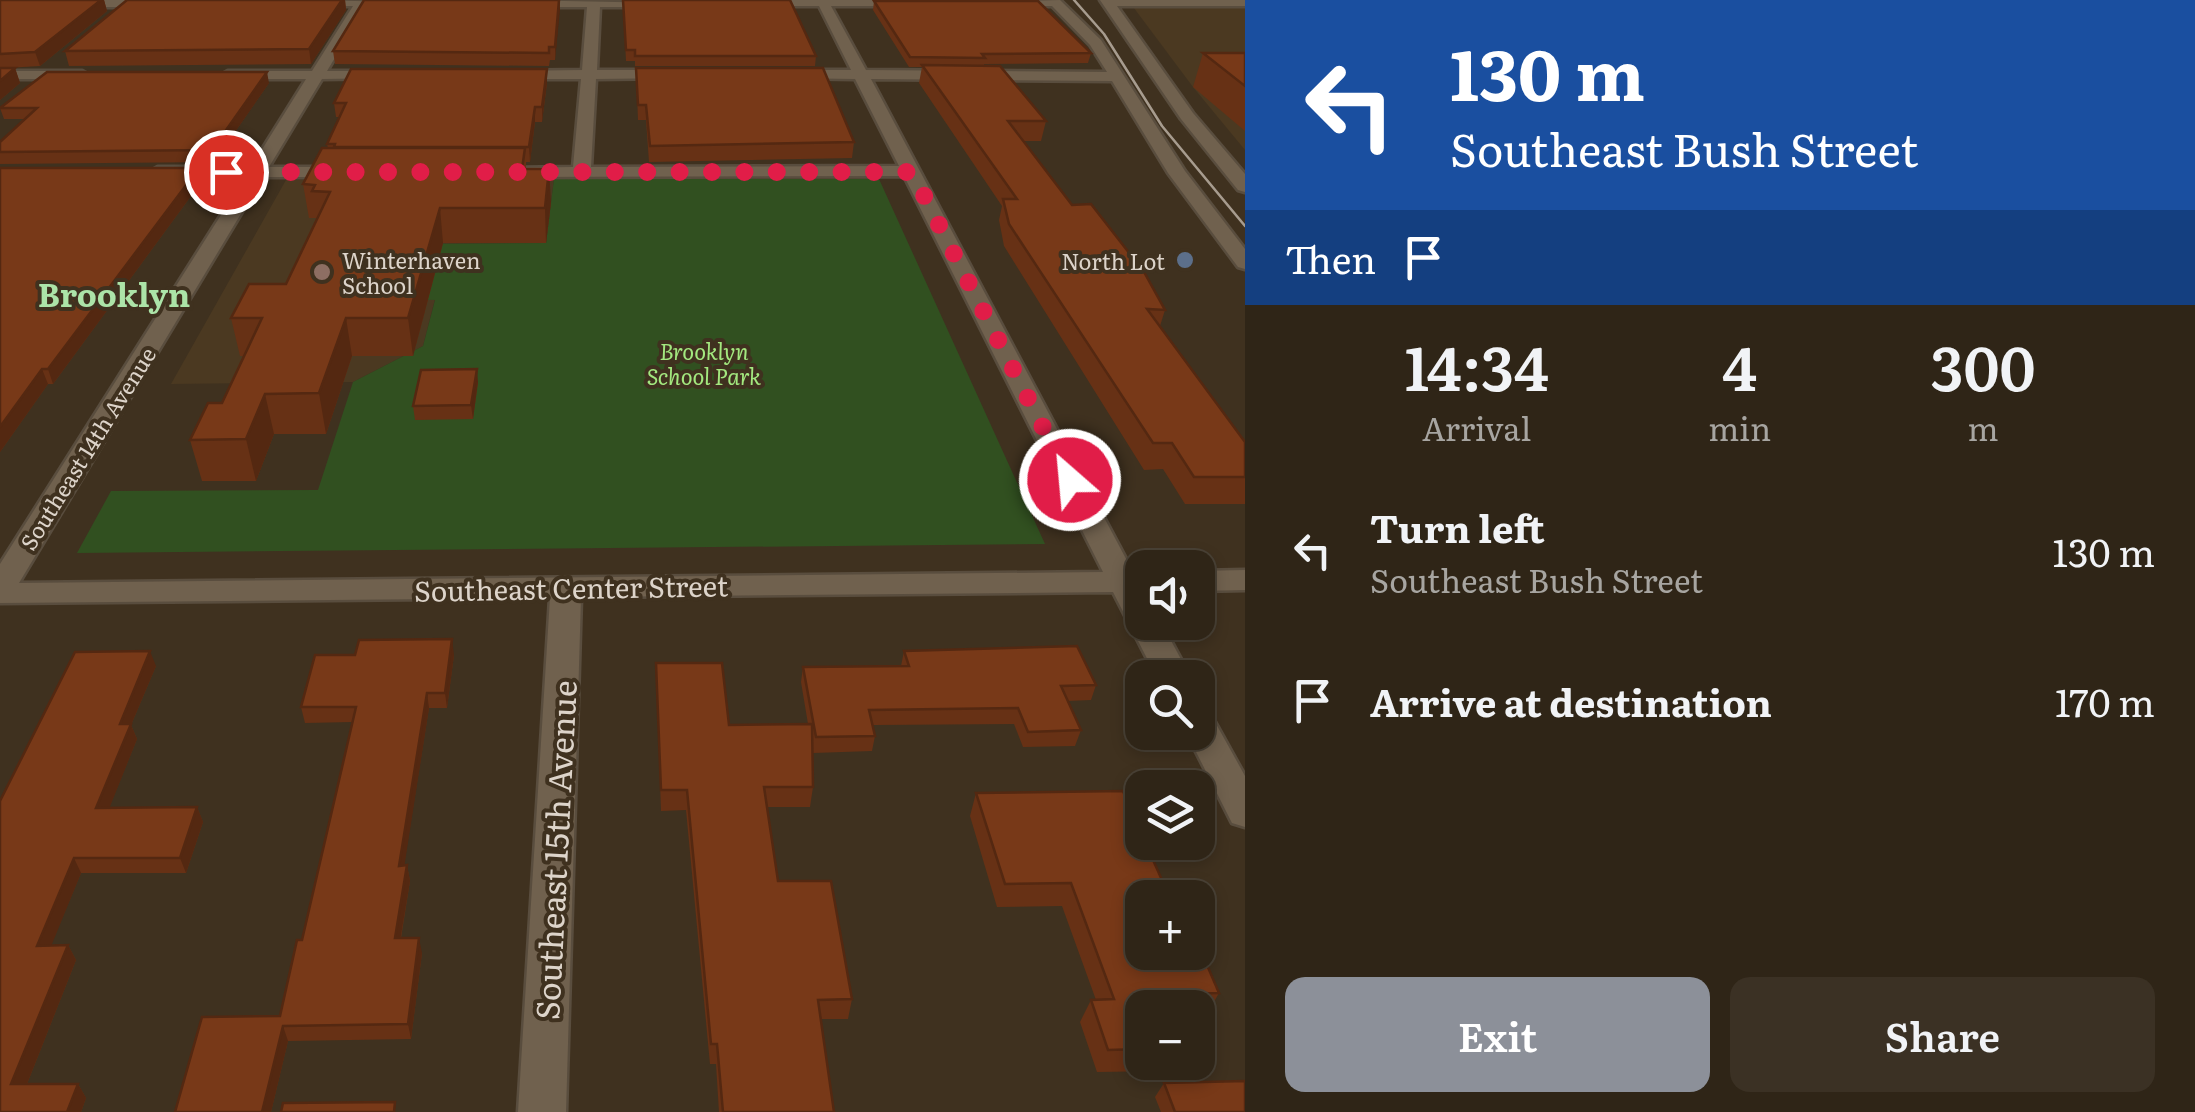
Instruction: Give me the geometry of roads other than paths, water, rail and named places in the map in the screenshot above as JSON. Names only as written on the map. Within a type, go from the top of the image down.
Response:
[{"type":"street","points":[[108,20],[131,1]]},
{"type":"street","name":"Southeast 14th Avenue","points":[[0,591],[362,1]]},
{"type":"street","points":[[582,173],[594,1]]},
{"type":"street","points":[[822,1],[1125,567]]},
{"type":"street","points":[[985,2],[1054,1],[1096,42],[1177,173],[1245,263]]},
{"type":"street","points":[[1107,1],[1245,2]]},
{"type":"street","points":[[1107,1],[1187,116],[1245,186]]},
{"type":"street","points":[[284,2],[420,2]]},
{"type":"street","points":[[739,2],[926,2]]},
{"type":"street","points":[[0,3],[175,3]]},
{"type":"street","points":[[510,3],[680,3]]},
{"type":"street","points":[[22,94],[68,55]]},
{"type":"street","points":[[498,75],[697,74]]},
{"type":"street","points":[[776,74],[1117,78]]},
{"type":"street","points":[[0,76],[92,75]]},
{"type":"street","points":[[206,75],[404,75]]},
{"type":"street","points":[[132,172],[369,172]]},
{"type":"street","points":[[488,172],[912,172]]},
{"type":"street","points":[[1215,581],[1245,580]]},
{"type":"street","name":"Southeast Center Street","points":[[0,591],[1125,582]]},
{"type":"street","name":"Southeast 15th Avenue","points":[[542,1112],[566,587]]},
{"type":"street","points":[[1213,750],[1245,812]]},
{"type":"tram line","points":[[1074,0],[1104,34],[1162,126],[1245,226]]},
{"type":"place","name":"North Lot","points":[[1185,260]]},
{"type":"place","name":"Winterhaven School","points":[[322,272]]},
{"type":"district","name":"Brooklyn","points":[[114,293]]},
{"type":"park label","name":"Brooklyn School Park","points":[[704,362]]}]
